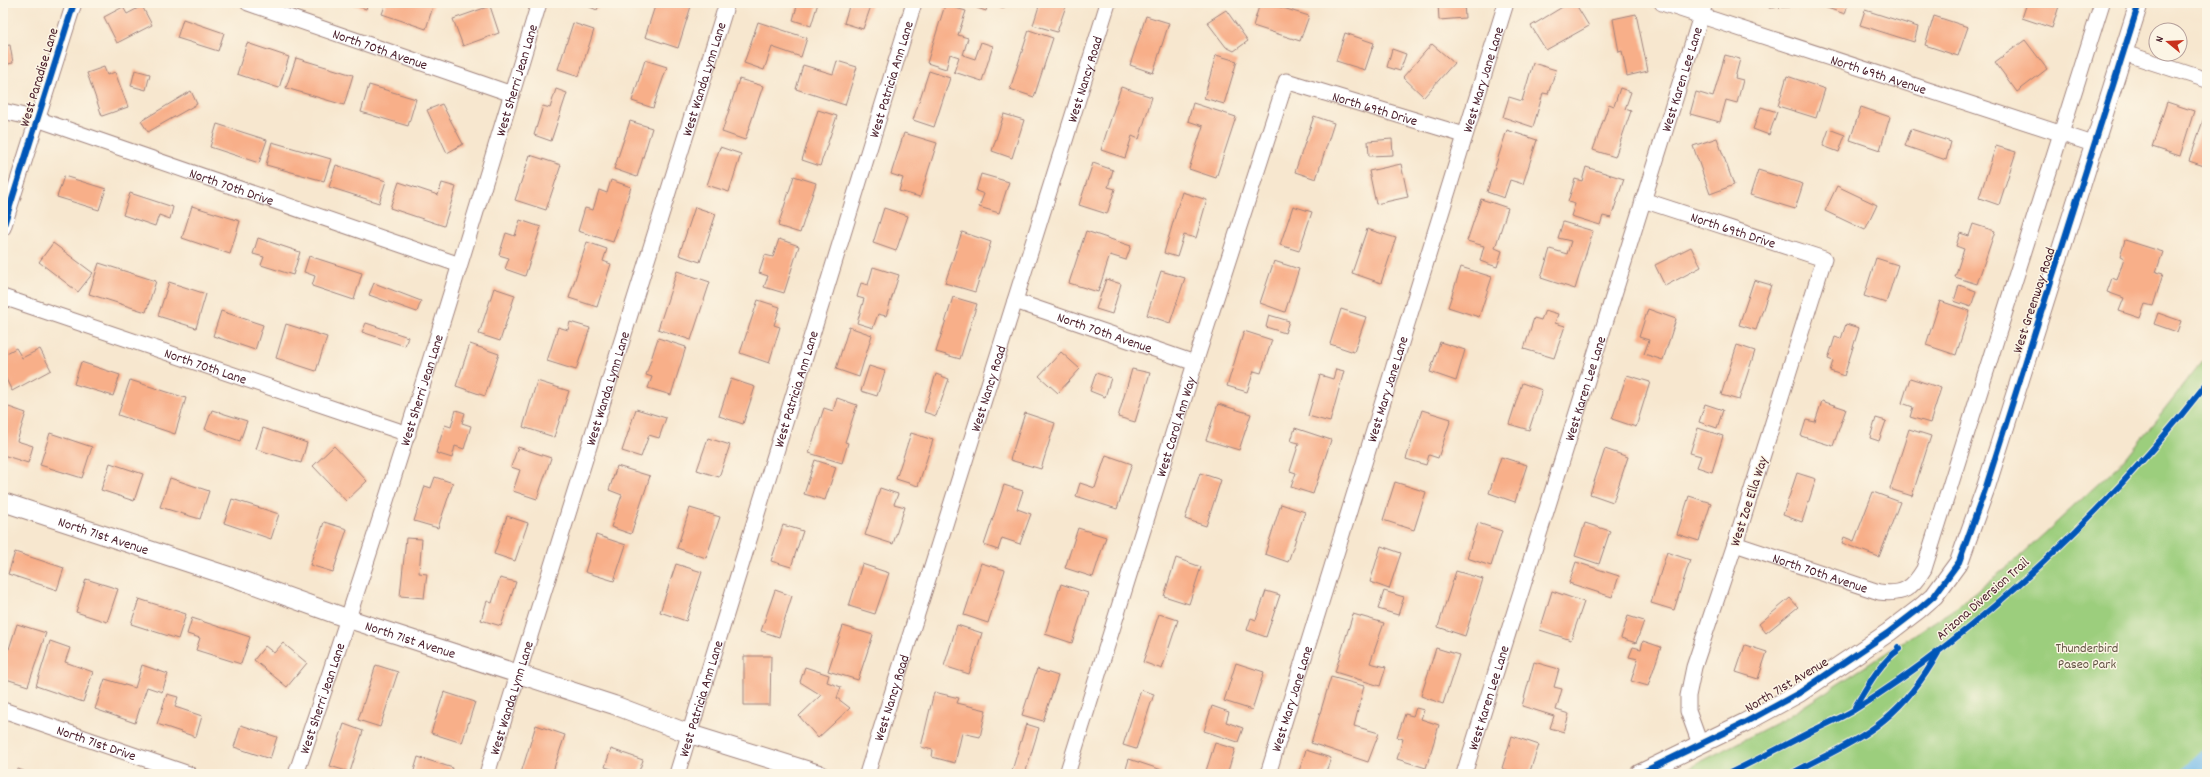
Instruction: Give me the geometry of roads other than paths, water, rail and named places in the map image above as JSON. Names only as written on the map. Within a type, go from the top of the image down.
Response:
[{"type":"street","name":"West Paradise Lane","points":[[3,228],[74,3]]},
{"type":"street","name":"North 70th Avenue","points":[[248,3],[512,94]]},
{"type":"street","name":"West Sherri Jean Lane","points":[[296,774],[349,619],[408,434],[539,3]]},
{"type":"street","name":"West Wanda Lynn Lane","points":[[487,774],[727,3]]},
{"type":"street","name":"West Patricia Ann Lane","points":[[677,774],[914,3]]},
{"type":"street","name":"West Nancy Road","points":[[868,774],[1108,3]]},
{"type":"street","name":"West Mary Jane Lane","points":[[1268,774],[1506,3]]},
{"type":"street","name":"North 69th Avenue","points":[[1662,3],[1703,10],[2062,135],[2096,145]]},
{"type":"street","name":"West Greenway Road","points":[[1906,591],[1917,581],[1924,569],[2062,135],[2102,3]]},
{"type":"street","name":"West Greenway Road","points":[[1934,596],[1959,562],[1969,537],[2096,145],[2139,3]]},
{"type":"street","name":"West Karen Lee Lane","points":[[1464,774],[1703,10]]},
{"type":"street","points":[[2124,53],[2207,80]]},
{"type":"street","name":"North 69th Drive","points":[[1286,81],[1464,135]]},
{"type":"street","name":"West Carol Ann Way","points":[[1067,774],[1195,363],[1286,81]]},
{"type":"street","name":"North 70th Drive","points":[[3,111],[37,119],[460,265]]},
{"type":"street","name":"North 69th Drive","points":[[1643,200],[1824,259]]},
{"type":"street","name":"West Zoe Ella Way","points":[[1700,744],[1688,711],[1688,696],[1694,667],[1735,544],[1824,259]]},
{"type":"street","name":"North 70th Lane","points":[[3,297],[408,434]]},
{"type":"street","name":"North 70th Avenue","points":[[1015,301],[1195,363]]},
{"type":"street","name":"North 71st Avenue","points":[[3,502],[241,580],[349,619],[614,705],[690,734],[819,774]]},
{"type":"street","name":"North 70th Avenue","points":[[1735,544],[1879,592],[1892,594],[1906,591]]},
{"type":"street","name":"North 71st Avenue","points":[[1639,774],[1799,692],[1889,632],[1934,596]]},
{"type":"street","name":"North 71st Drive","points":[[3,710],[190,774]]},
{"type":"waterway","points":[[2188,774],[2207,756]]},
{"type":"park label","name":"Thunderbird Paseo Park","points":[[2087,656]]}]
